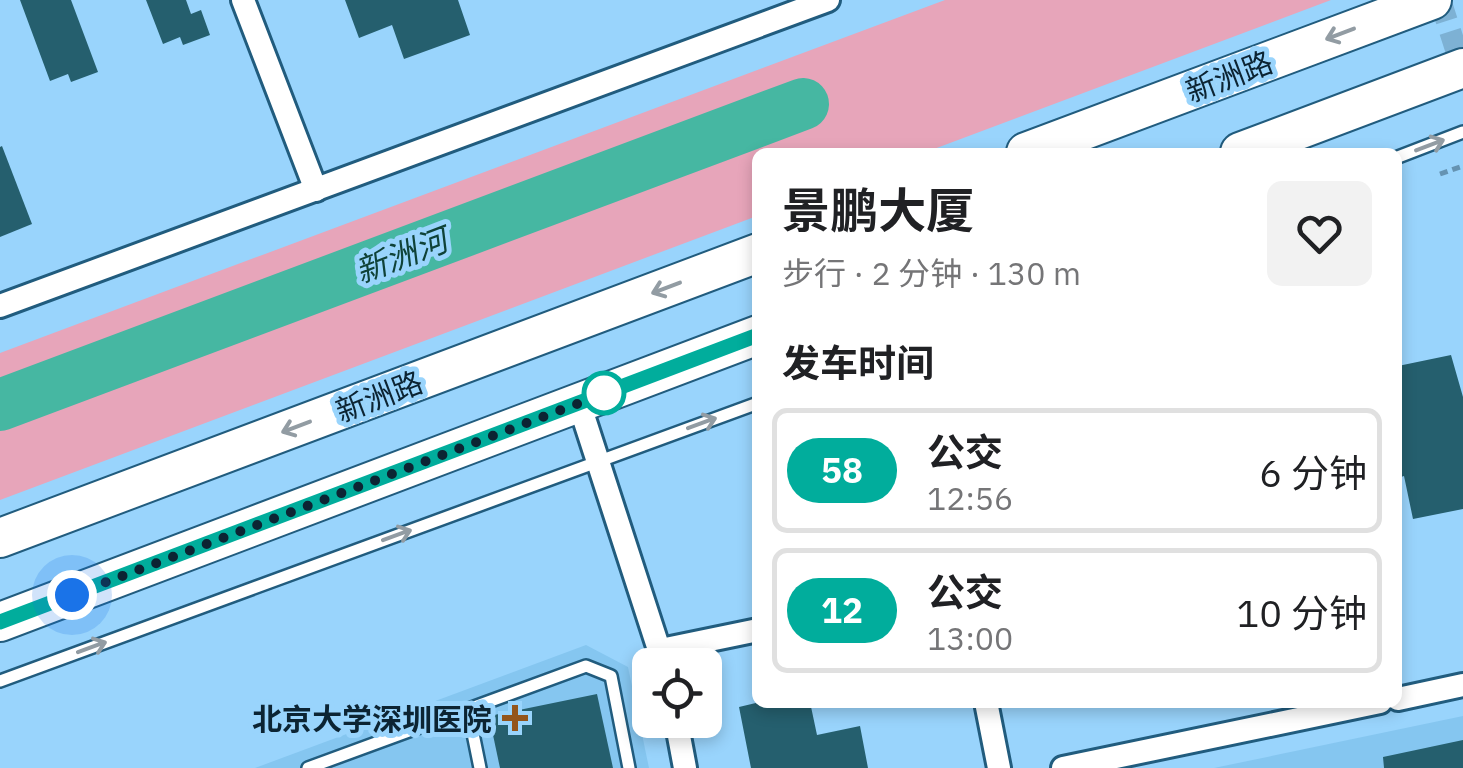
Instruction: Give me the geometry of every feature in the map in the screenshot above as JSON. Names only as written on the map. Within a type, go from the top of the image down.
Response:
[{"type":"main road","name":"新洲路","points":[[1037,148],[1432,0]]},
{"type":"main road","points":[[1251,148],[1457,72]]},
{"type":"main road","name":"新洲路","points":[[0,538],[752,256]]},
{"type":"main road","points":[[0,622],[752,337]]},
{"type":"street","points":[[242,0],[316,190]]},
{"type":"street","points":[[0,306],[828,0]]},
{"type":"street","points":[[579,403],[660,648]]},
{"type":"street","points":[[695,648],[752,632]]},
{"type":"street","points":[[1402,698],[1463,686]]},
{"type":"street","points":[[987,708],[999,768]]},
{"type":"street","points":[[1063,768],[1351,708]]},
{"type":"street","points":[[679,738],[685,768]]},
{"type":"lane","points":[[1402,155],[1463,132]]},
{"type":"lane","points":[[0,680],[752,405]]},
{"type":"lane","points":[[308,768],[586,666],[611,676],[629,768]]},
{"type":"lane","points":[[468,709],[480,768]]},
{"type":"path","points":[[1440,174],[1463,166]]},
{"type":"shaded area","points":[[945,0],[1331,0],[937,148],[752,148],[752,218],[0,500],[0,353]]},
{"type":"shaded area","name":"北京大学深圳医院","points":[[586,645],[628,667],[632,738],[643,738],[649,768],[255,768]]},
{"type":"shaded area","points":[[1463,716],[1463,768],[1214,768]]},
{"type":"building","points":[[20,0],[71,0],[98,72],[71,82],[68,74],[50,81]]},
{"type":"building","points":[[146,0],[186,0],[191,14],[201,10],[210,35],[183,45],[180,37],[163,44]]},
{"type":"building","points":[[345,0],[458,0],[470,35],[404,59],[392,25],[359,38]]},
{"type":"building","points":[[0,147],[32,224],[0,237]]},
{"type":"building","points":[[1451,355],[1463,397],[1463,509],[1413,519],[1402,477],[1402,365]]},
{"type":"building","points":[[597,694],[613,768],[500,768],[489,716]]},
{"type":"building","points":[[752,704],[752,708],[811,708],[817,735],[860,726],[868,768],[751,768],[739,707]]},
{"type":"building","points":[[1463,740],[1463,768],[1384,768],[1383,757]]},
{"type":"waterway","name":"新洲河","points":[[0,405],[803,104]]},
{"type":"tunnel","points":[[1440,0],[1463,71]]},
{"type":"bus line","name":"58","points":[[0,622],[752,337]]},
{"type":"place","name":"北京大学深圳医院","points":[[515,718]]},
{"type":"route","points":[[72,595],[614,390],[604,393]]}]
